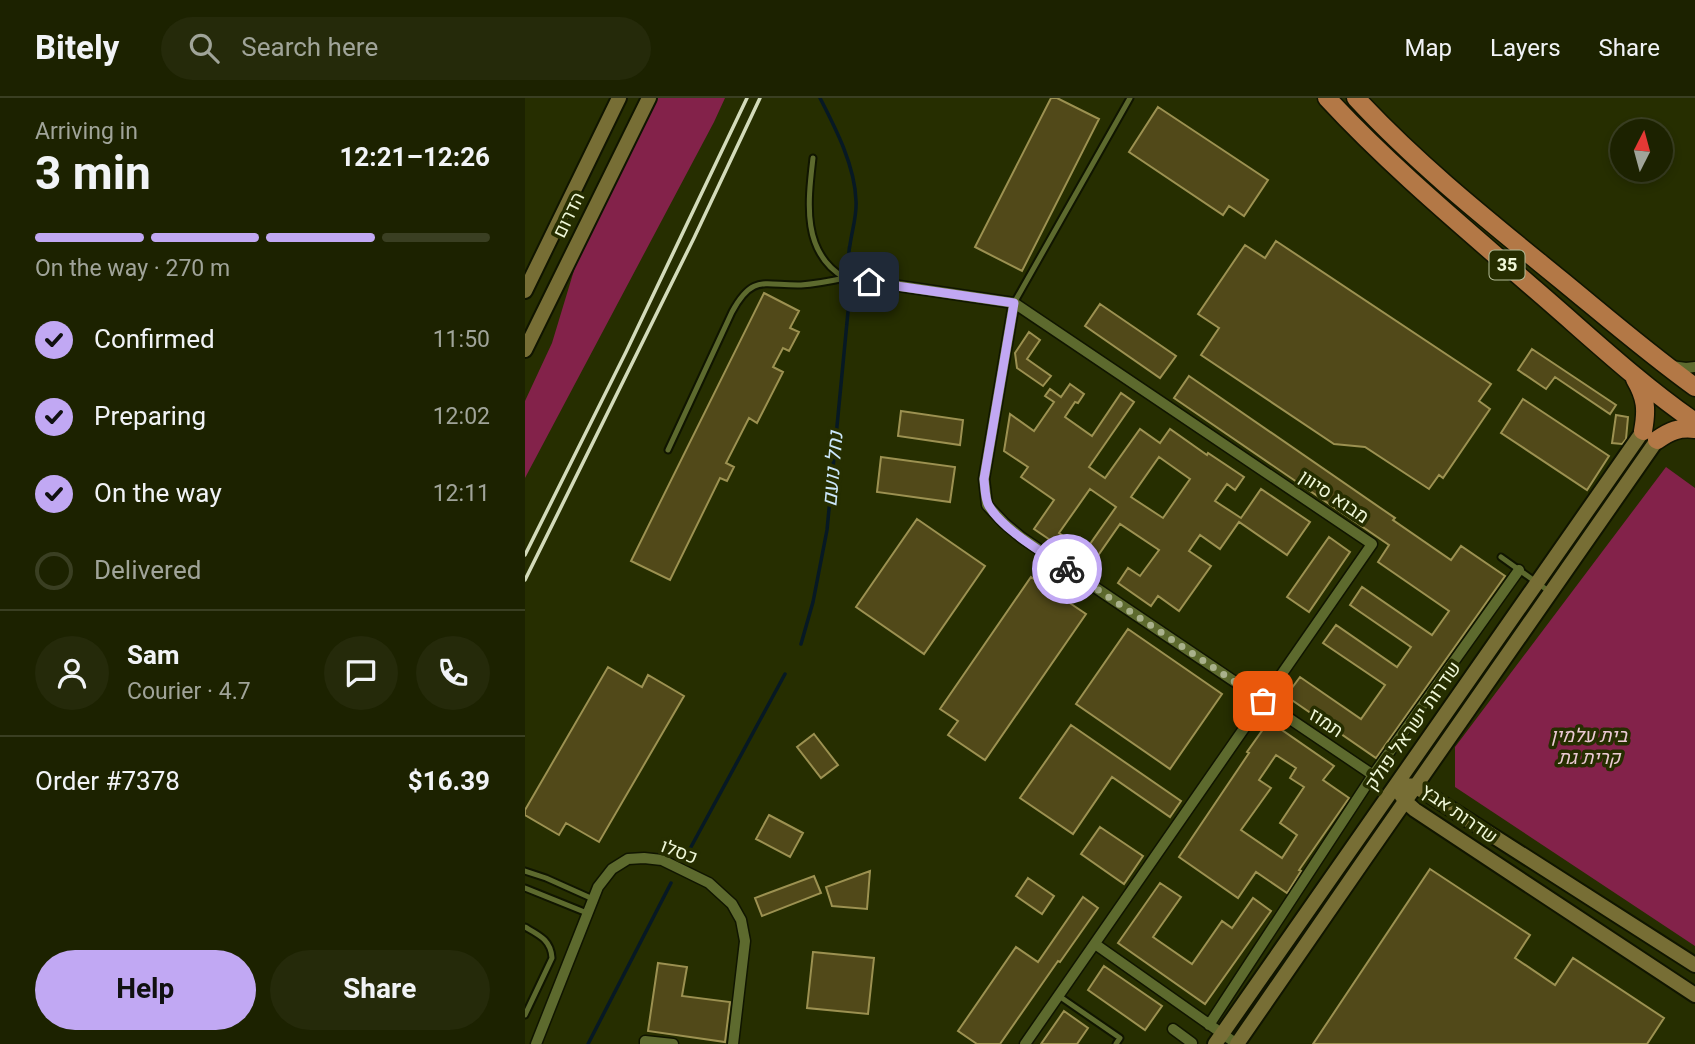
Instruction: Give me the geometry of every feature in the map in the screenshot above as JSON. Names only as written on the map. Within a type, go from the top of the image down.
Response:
[{"type":"highway","name":"35","points":[[1327,98],[1360,134],[1426,196],[1631,373],[1695,422]]},
{"type":"highway","name":"35","points":[[1356,98],[1440,180],[1695,387]]},
{"type":"highway","points":[[1631,373],[1644,395],[1650,435],[1683,428],[1695,429]]},
{"type":"street","name":"הדרום","points":[[525,290],[619,98]]},
{"type":"street","name":"הדרום","points":[[525,350],[649,98]]},
{"type":"street","name":"מבוא סיוון","points":[[845,278],[1014,303],[1372,544],[1025,1044]]},
{"type":"street","name":"תמוז","points":[[1014,303],[984,479],[987,505],[1022,538],[1373,775]]},
{"type":"street","points":[[1665,364],[1695,366]]},
{"type":"street","name":"שדרות ישראל פולק","points":[[1218,1039],[1537,583],[1650,435]]},
{"type":"street","name":"שדרות ישראל פולק","points":[[1237,1044],[1406,802],[1421,790],[1425,772],[1551,592],[1650,435]]},
{"type":"street","points":[[1209,1025],[1373,775],[1520,570]]},
{"type":"street","name":"שדרות אבץ","points":[[1395,784],[1421,790],[1695,965]]},
{"type":"street","name":"שדרות אבץ","points":[[1395,784],[1406,802],[1415,810],[1695,995]]},
{"type":"street","name":"כסלו","points":[[536,1044],[598,887],[612,869],[628,859],[644,858],[662,860],[709,883],[732,904],[741,920],[745,941],[733,1044]]},
{"type":"street","points":[[1095,944],[1209,1025],[1218,1039],[1237,1044]]},
{"type":"street","points":[[1173,1029],[1192,1042],[1191,1044]]},
{"type":"street","points":[[645,1044],[645,1041],[673,1044]]},
{"type":"lane","points":[[1014,303],[1130,98]]},
{"type":"lane","points":[[813,158],[809,196],[810,225],[823,259],[829,267],[845,278]]},
{"type":"lane","points":[[668,450],[732,312],[739,299],[751,287],[771,282],[799,285],[845,278]]},
{"type":"lane","points":[[1501,557],[1551,592]]},
{"type":"lane","points":[[525,871],[593,899]]},
{"type":"lane","points":[[525,888],[587,913]]},
{"type":"lane","points":[[525,927],[548,941],[552,958],[525,1015]]},
{"type":"lane","points":[[1059,996],[1120,1038],[1116,1044]]},
{"type":"green space","points":[[658,98],[725,98],[525,478],[525,401],[552,343],[575,267]]},
{"type":"green space","name":"בית עלמין קרית גת","points":[[1666,467],[1695,488],[1695,946],[1455,787],[1455,747]]},
{"type":"building","points":[[1051,98],[1057,98],[1099,119],[1022,271],[975,247]]},
{"type":"building","points":[[1158,107],[1268,180],[1244,216],[1229,206],[1223,215],[1129,152]]},
{"type":"building","points":[[1276,241],[1491,384],[1479,401],[1490,409],[1443,478],[1439,475],[1429,489],[1365,447],[1334,444],[1201,355],[1219,328],[1198,314],[1245,245],[1265,258]]},
{"type":"building","points":[[764,293],[799,311],[790,328],[799,332],[789,351],[783,348],[773,367],[783,372],[757,423],[749,418],[726,463],[734,467],[727,481],[720,478],[670,580],[631,561]]},
{"type":"building","points":[[1100,304],[1176,356],[1160,378],[1085,326]]},
{"type":"building","points":[[1029,332],[1040,340],[1027,359],[1051,376],[1043,386],[1017,368],[1015,353]]},
{"type":"building","points":[[1532,349],[1616,405],[1610,414],[1555,377],[1546,389],[1518,370]]},
{"type":"building","points":[[1189,376],[1395,518],[1393,520],[1451,560],[1461,546],[1505,576],[1376,758],[1286,696],[1300,677],[1361,719],[1385,685],[1323,643],[1336,625],[1397,667],[1411,647],[1350,605],[1362,587],[1432,635],[1449,611],[1378,562],[1389,545],[1174,398]]},
{"type":"building","points":[[1070,384],[1084,394],[1065,417],[1092,436],[1121,393],[1134,402],[1089,467],[1105,478],[1140,429],[1160,443],[1170,429],[1244,477],[1235,490],[1227,484],[1215,501],[1241,518],[1261,489],[1310,522],[1287,555],[1239,522],[1220,549],[1200,535],[1189,551],[1211,566],[1179,611],[1158,596],[1151,606],[1118,583],[1128,568],[1140,576],[1159,550],[1120,524],[1090,567],[1034,529],[1054,500],[1021,477],[1028,467],[1004,451],[1010,414],[1034,431],[1054,402],[1045,396],[1050,389],[1061,397]],"holes":[[[1159,457],[1190,479],[1163,518],[1131,497]],[[1090,489],[1116,507],[1085,551],[1059,533]]]},
{"type":"building","points":[[1523,399],[1609,456],[1587,490],[1501,433]]},
{"type":"building","points":[[901,411],[963,420],[960,445],[898,436]]},
{"type":"building","points":[[1616,415],[1628,417],[1626,439],[1622,444],[1612,443]]},
{"type":"building","points":[[881,457],[955,467],[950,502],[877,492]]},
{"type":"building","points":[[917,519],[985,566],[924,654],[856,607]]},
{"type":"building","points":[[1329,537],[1350,552],[1309,612],[1287,597]]},
{"type":"building","points":[[1031,577],[1086,614],[985,760],[948,735],[958,721],[940,709]]},
{"type":"building","points":[[1128,629],[1222,694],[1170,769],[1076,704]]},
{"type":"building","points":[[608,667],[642,687],[648,675],[684,696],[599,842],[566,823],[559,835],[525,815],[525,810]]},
{"type":"building","points":[[1269,721],[1334,766],[1323,780],[1349,798],[1299,870],[1301,871],[1287,893],[1256,872],[1238,898],[1179,857],[1249,753],[1247,752]],"holes":[[[1276,755],[1296,768],[1290,778],[1304,787],[1280,823],[1297,835],[1282,858],[1241,830],[1271,788],[1259,780]]]},
{"type":"building","points":[[1071,725],[1181,801],[1170,817],[1112,777],[1073,834],[1020,798]]},
{"type":"building","points":[[814,734],[838,765],[821,778],[797,747]]},
{"type":"building","points":[[769,815],[803,833],[790,857],[756,839]]},
{"type":"building","points":[[1100,827],[1143,856],[1124,884],[1081,854]]},
{"type":"building","points":[[1430,869],[1530,935],[1515,958],[1555,985],[1573,958],[1664,1018],[1647,1044],[1313,1044]]},
{"type":"building","points":[[870,871],[867,909],[832,906],[826,887]]},
{"type":"building","points":[[814,876],[821,893],[762,916],[755,898]]},
{"type":"building","points":[[1028,878],[1054,896],[1042,914],[1016,896]]},
{"type":"building","points":[[1160,883],[1181,897],[1153,937],[1192,964],[1222,921],[1232,928],[1253,898],[1271,911],[1205,1004],[1118,943]]},
{"type":"building","points":[[1083,897],[1098,908],[1000,1044],[977,1044],[958,1031],[1016,947],[1038,962]]},
{"type":"building","points":[[813,952],[874,958],[868,1014],[807,1008]]},
{"type":"building","points":[[658,963],[687,967],[682,996],[730,1002],[725,1042],[648,1031]]},
{"type":"building","points":[[1104,966],[1162,1006],[1145,1030],[1088,990]]},
{"type":"building","points":[[1064,1011],[1088,1028],[1077,1044],[1041,1044]]},
{"type":"waterway","name":"נחל נועם","points":[[820,98],[844,148],[855,188],[856,212],[849,250],[849,267]]},
{"type":"waterway","name":"נחל נועם","points":[[801,644],[813,602],[827,530],[850,291]]},
{"type":"waterway","name":"נחל נועם","points":[[685,858],[785,674]]},
{"type":"waterway","name":"נחל נועם","points":[[588,1044],[671,883]]},
{"type":"railway","points":[[525,555],[626,352],[747,98]]},
{"type":"railway","points":[[525,580],[760,98]]},
{"type":"way so far","points":[[1067,569],[1263,701]]},
{"type":"route","points":[[869,282],[1014,303],[984,479],[987,505],[1022,538],[1067,569]]}]
